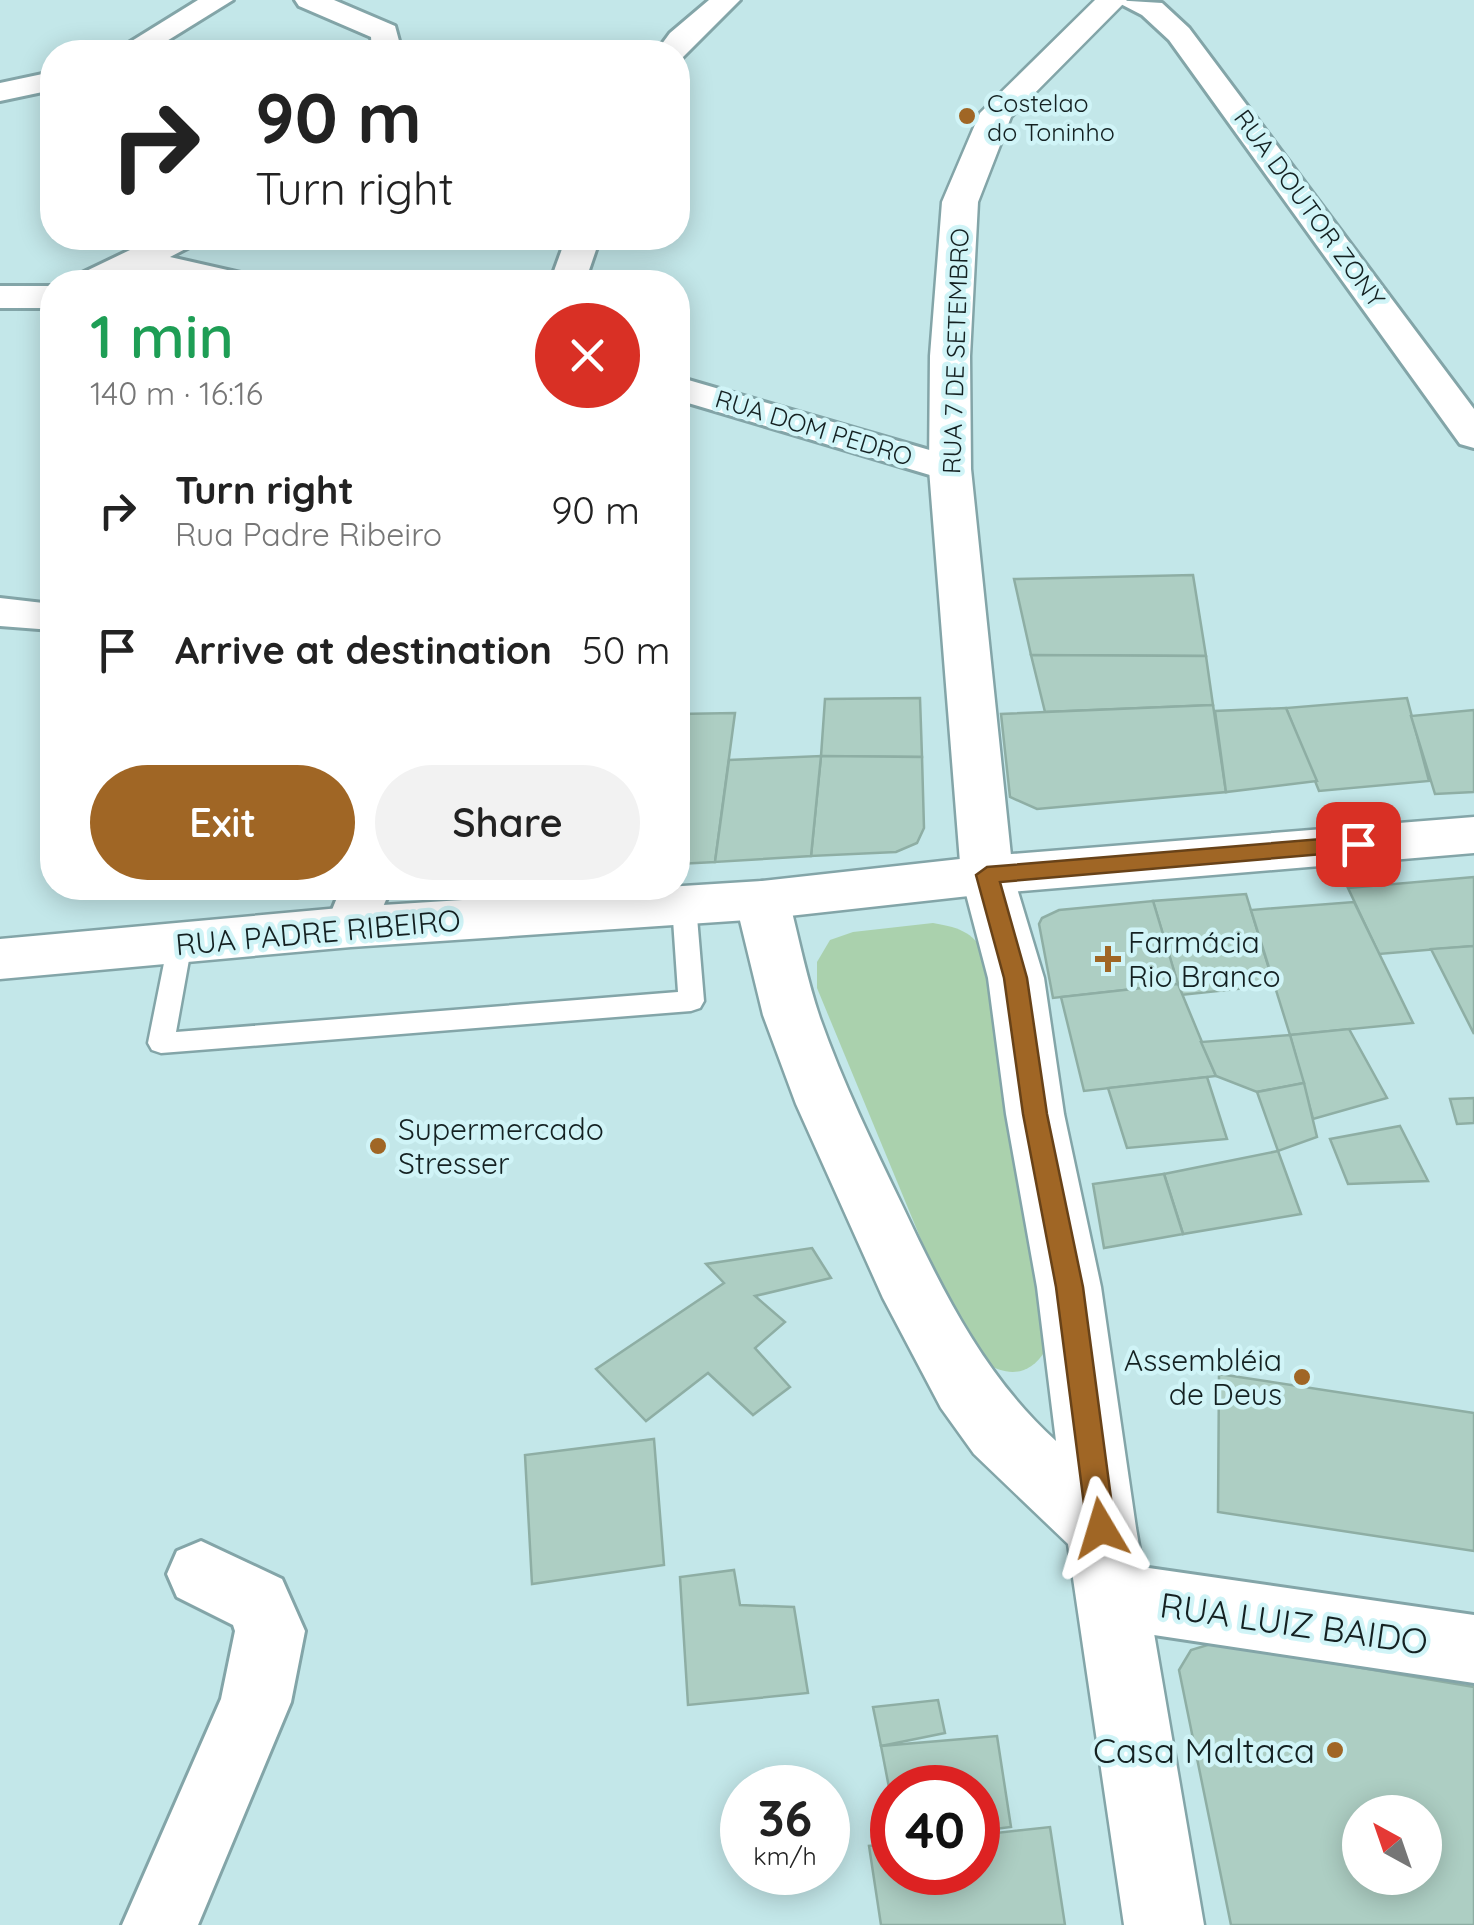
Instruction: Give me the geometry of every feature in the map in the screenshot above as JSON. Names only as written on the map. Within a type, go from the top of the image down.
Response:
[{"type":"street","points":[[150,40],[219,0]]},
{"type":"street","points":[[309,0],[384,32],[385,40]]},
{"type":"street","points":[[679,40],[726,0]]},
{"type":"street","name":"RUA 7 DE SETEMBRO","points":[[1112,0],[996,113],[960,202],[950,356],[950,469],[987,875],[1016,978],[1035,1114],[1070,1287],[1107,1562],[1164,1925]]},
{"type":"street","name":"RUA DOUTOR ZONY","points":[[1127,0],[1152,9],[1179,34],[1474,436]]},
{"type":"street","points":[[0,92],[40,83]]},
{"type":"street","points":[[117,270],[158,250]]},
{"type":"street","points":[[138,260],[181,270]]},
{"type":"street","points":[[0,297],[40,297]]},
{"type":"street","name":"RUA DOM PEDRO","points":[[690,392],[950,469]]},
{"type":"street","points":[[0,612],[40,616]]},
{"type":"street","name":"RUA PADRE RIBEIRO","points":[[0,959],[180,943],[359,907],[684,905],[762,900],[987,875],[1474,835]]},
{"type":"street","points":[[762,900],[798,1032],[905,1279],[964,1387],[1107,1562]]},
{"type":"street","name":"RUA LUIZ BAIDO","points":[[1107,1562],[1474,1649]]},
{"type":"street","points":[[160,1925],[256,1702],[270,1631],[258,1602],[201,1574]]},
{"type":"lane","points":[[180,943],[161,1043],[690,1001],[684,905]]},
{"type":"green space","points":[[933,923],[966,933],[988,960],[1045,1351],[1036,1363],[1014,1372],[981,1360],[963,1341],[817,988],[817,962],[830,940],[853,932]]},
{"type":"building","points":[[1193,575],[1206,656],[1031,655],[1014,579]]},
{"type":"building","points":[[1031,655],[1206,656],[1213,705],[1045,712]]},
{"type":"building","points":[[920,698],[922,757],[821,756],[825,699]]},
{"type":"building","points":[[1407,698],[1429,781],[1319,791],[1286,708]]},
{"type":"building","points":[[1213,705],[1226,792],[1037,809],[1010,797],[1001,714]]},
{"type":"building","points":[[1286,708],[1317,781],[1226,792],[1215,711]]},
{"type":"building","points":[[1474,710],[1474,792],[1435,794],[1411,716]]},
{"type":"building","points":[[735,713],[715,862],[690,863],[690,714]]},
{"type":"building","points":[[821,756],[922,757],[924,828],[917,843],[896,852],[811,856]]},
{"type":"building","points":[[821,756],[811,856],[715,862],[729,760]]},
{"type":"building","points":[[1474,877],[1474,946],[1379,954],[1348,888]]},
{"type":"building","points":[[1246,894],[1274,985],[1181,995],[1153,901]]},
{"type":"building","name":"Farmácia Rio Branco","points":[[1153,901],[1178,984],[1053,998],[1039,924],[1042,918],[1059,910]]},
{"type":"building","points":[[1354,902],[1413,1023],[1290,1035],[1251,910]]},
{"type":"building","points":[[1474,946],[1474,1034],[1431,949]]},
{"type":"building","points":[[1178,984],[1216,1076],[1084,1091],[1061,997]]},
{"type":"building","points":[[1349,1029],[1387,1098],[1313,1119],[1290,1035]]},
{"type":"building","points":[[1290,1035],[1304,1083],[1257,1092],[1216,1076],[1201,1042]]},
{"type":"building","points":[[1207,1077],[1227,1139],[1127,1148],[1108,1088]]},
{"type":"building","points":[[1304,1083],[1317,1137],[1278,1151],[1257,1092]]},
{"type":"building","points":[[1474,1098],[1474,1123],[1457,1124],[1450,1099]]},
{"type":"building","points":[[1400,1126],[1428,1181],[1348,1184],[1330,1139]]},
{"type":"building","points":[[1278,1151],[1301,1214],[1183,1234],[1164,1174]]},
{"type":"building","points":[[1164,1174],[1183,1234],[1104,1248],[1093,1184]]},
{"type":"building","points":[[812,1248],[831,1278],[755,1296],[785,1322],[755,1348],[790,1387],[753,1415],[708,1373],[646,1421],[596,1369],[724,1283],[706,1264]]},
{"type":"building","points":[[1219,1374],[1474,1413],[1474,1551],[1218,1512]]},
{"type":"building","points":[[654,1439],[664,1565],[532,1584],[525,1455]]},
{"type":"building","points":[[734,1570],[740,1605],[794,1607],[808,1693],[688,1705],[680,1577]]},
{"type":"building","name":"Casa Maltaca","points":[[1214,1643],[1474,1687],[1474,1925],[1231,1925],[1179,1670],[1191,1650]]},
{"type":"building","points":[[938,1700],[945,1733],[881,1746],[873,1707]]},
{"type":"building","points":[[997,1736],[1011,1827],[1000,1828],[1000,1765],[885,1765],[881,1746]]},
{"type":"building","points":[[1050,1827],[1065,1925],[881,1925],[876,1895],[1000,1895],[1000,1833]]},
{"type":"place","name":"Costelao do Toninho","points":[[967,116]]},
{"type":"place","name":"Farmácia Rio Branco","points":[[1108,959]]},
{"type":"place","name":"Supermercado Stresser","points":[[378,1146]]},
{"type":"place","name":"Assembléia de Deus","points":[[1302,1377]]},
{"type":"place","name":"Casa Maltaca","points":[[1335,1750]]},
{"type":"route","points":[[1101,1528],[1070,1287],[1035,1114],[1016,978],[987,875],[1358,844]]}]
